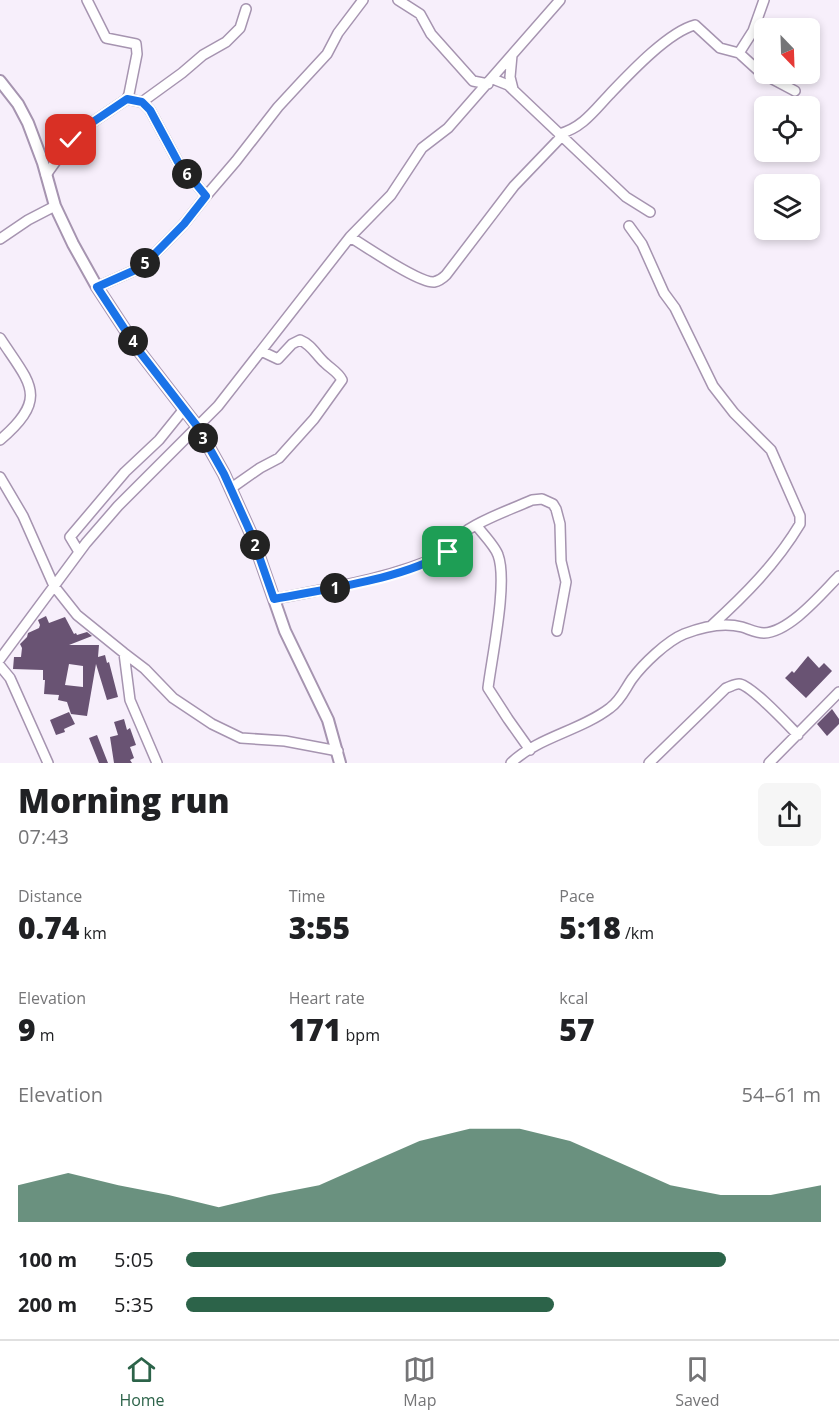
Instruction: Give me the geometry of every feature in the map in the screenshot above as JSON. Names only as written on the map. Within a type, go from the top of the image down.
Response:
[{"type":"street","points":[[46,176],[71,140],[81,130],[127,99],[131,89],[137,54],[136,44],[106,38],[87,0]]},
{"type":"street","points":[[97,287],[142,267],[184,224],[278,107],[327,54],[338,33],[363,0]]},
{"type":"street","points":[[398,0],[420,14],[431,34],[473,81],[506,84],[627,197],[650,212]]},
{"type":"street","points":[[0,659],[79,552],[118,506],[218,406],[350,237],[391,195],[422,148],[448,128],[560,0]]},
{"type":"street","points":[[739,53],[753,31],[764,0]]},
{"type":"street","points":[[142,102],[203,55],[226,42],[240,28],[246,9]]},
{"type":"street","points":[[350,237],[411,274],[426,281],[437,281],[446,275],[491,214],[561,135],[581,125],[621,82],[674,34],[691,26],[698,26],[720,48],[739,53],[761,73],[795,91]]},
{"type":"street","points":[[512,56],[510,77],[514,91]]},
{"type":"street","points":[[0,81],[18,104],[28,123],[55,206],[97,287],[139,351],[197,426],[230,489],[252,536],[285,631],[328,720],[340,763]]},
{"type":"street","points":[[127,99],[142,102],[153,114],[178,162],[206,196]]},
{"type":"street","points":[[0,238],[55,206]]},
{"type":"street","points":[[629,226],[642,244],[663,291],[677,312],[713,386],[734,413],[771,450],[800,516],[800,524],[770,567],[745,595],[711,626]]},
{"type":"street","points":[[0,338],[27,380],[32,400],[22,417],[0,440]]},
{"type":"street","points":[[230,489],[279,458],[314,419],[342,380],[339,374],[324,363],[308,343],[300,340],[292,344],[278,359],[261,351]]},
{"type":"street","points":[[79,552],[70,537],[125,472],[159,440],[184,408]]},
{"type":"street","points":[[0,477],[22,516],[54,586],[77,615],[145,669],[179,703],[212,724],[241,738],[274,739],[338,751]]},
{"type":"street","points":[[274,599],[353,585],[406,569],[448,552],[463,534],[476,525],[532,500],[547,500],[556,509],[560,524],[561,561],[566,582],[557,631]]},
{"type":"street","points":[[476,525],[496,550],[501,566],[493,662],[488,688],[530,750]]},
{"type":"street","points":[[511,763],[520,754],[586,723],[610,708],[618,701],[634,676],[668,642],[683,634],[711,626],[723,625],[742,627],[755,632],[769,632],[794,619],[839,576]]},
{"type":"street","points":[[124,653],[130,700],[157,763]]},
{"type":"street","points":[[0,666],[10,678],[48,763]]},
{"type":"street","points":[[649,763],[726,688],[734,685],[743,685],[776,712],[798,735]]},
{"type":"street","points":[[770,763],[839,692]]},
{"type":"building","points":[[46,616],[49,623],[65,617],[74,634],[87,632],[92,636],[69,645],[99,645],[98,657],[105,655],[107,663],[109,662],[118,697],[107,700],[96,664],[87,716],[71,714],[67,702],[58,700],[59,695],[44,694],[43,670],[13,669],[14,657],[21,657],[20,644],[28,633],[39,628],[38,620]],"holes":[[[69,664],[83,666],[83,687],[65,685]]]},
{"type":"building","points":[[808,656],[819,668],[824,663],[832,671],[806,698],[785,678],[792,671],[794,673]]},
{"type":"building","points":[[832,709],[839,719],[839,724],[827,736],[817,724]]},
{"type":"building","points":[[69,712],[75,724],[64,729],[65,732],[56,735],[50,720]]},
{"type":"building","points":[[124,719],[127,730],[130,728],[136,745],[130,747],[134,758],[130,760],[132,763],[114,763],[110,737],[118,735],[114,722]]},
{"type":"building","points":[[97,735],[108,763],[99,763],[89,738]]},
{"type":"route","points":[[71,140],[81,130],[127,99],[142,102],[153,114],[178,162],[206,196],[184,224],[142,267],[97,287],[139,351],[197,426],[224,474],[252,536],[274,599],[353,585],[406,569],[448,552]]}]
